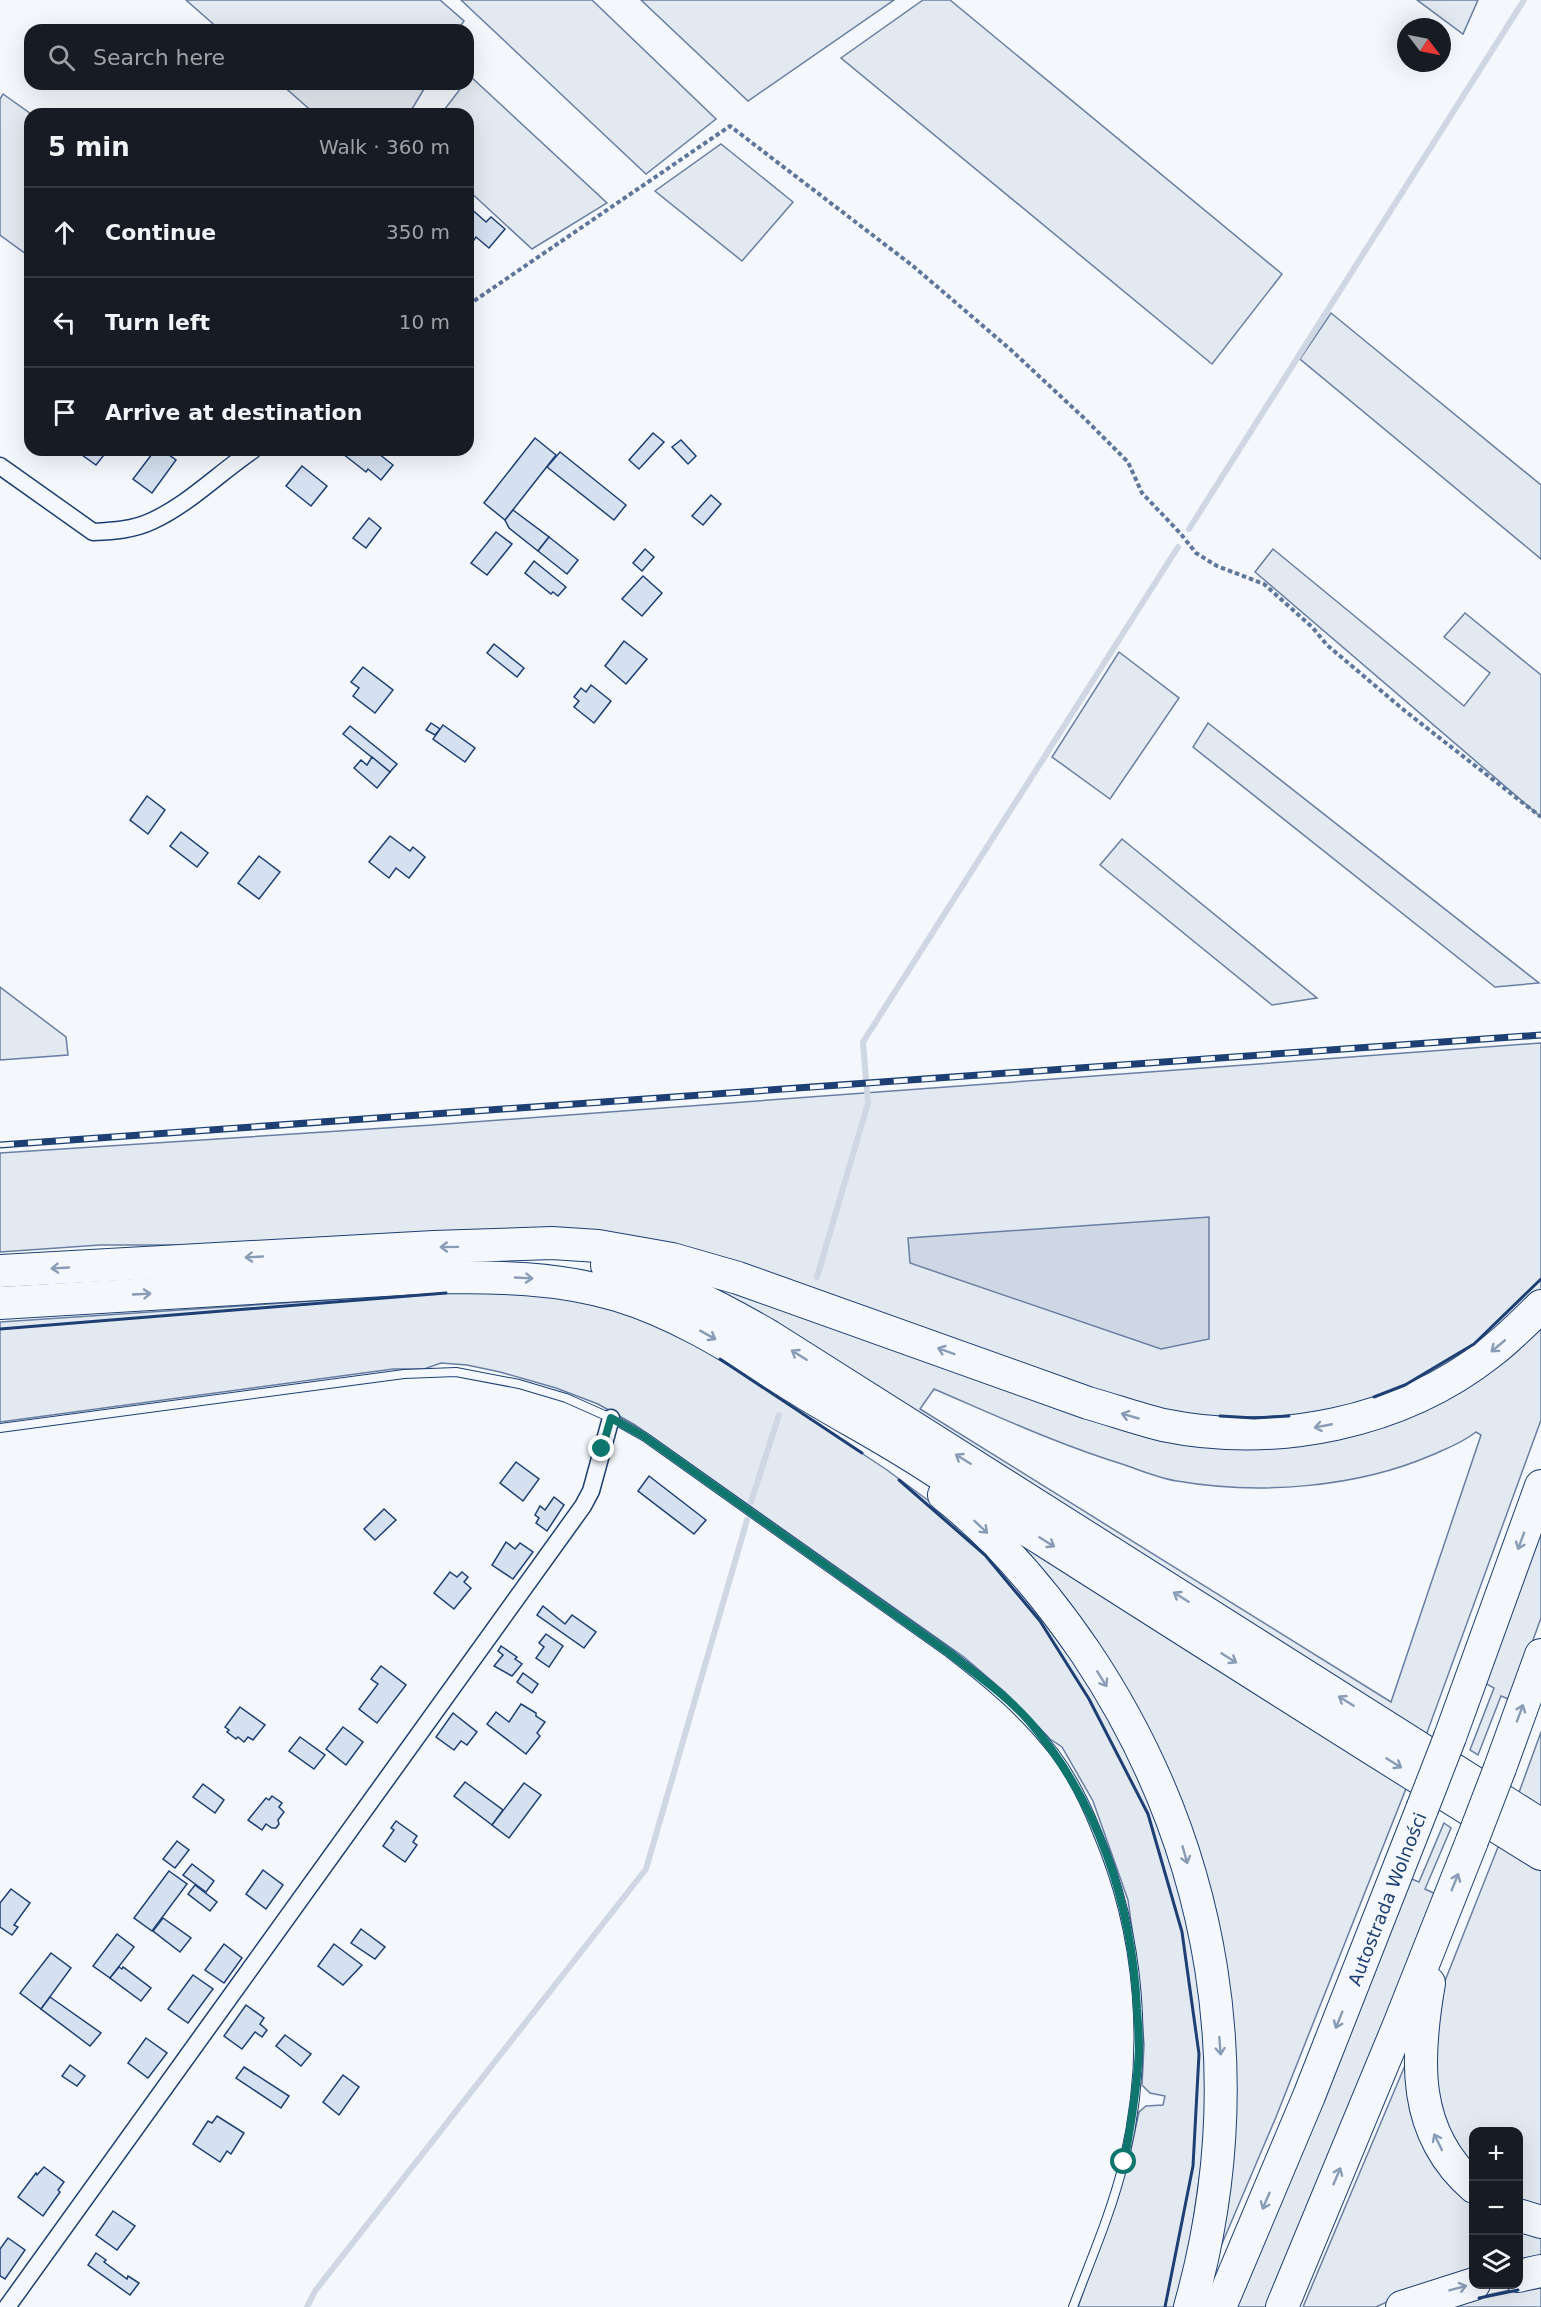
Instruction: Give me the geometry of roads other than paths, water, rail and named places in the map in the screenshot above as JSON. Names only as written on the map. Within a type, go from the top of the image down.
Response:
[{"type":"highway","points":[[0,1271],[434,1247],[578,1244],[683,1262],[796,1297],[1124,1414],[1162,1424],[1233,1433],[1281,1432],[1329,1425],[1386,1410],[1456,1375],[1489,1354],[1541,1306]]},
{"type":"highway","points":[[507,1246],[569,1256],[632,1271],[692,1294],[730,1314],[779,1342],[1541,1825]]},
{"type":"highway","points":[[0,1303],[435,1277],[538,1279],[618,1296],[667,1314],[724,1344],[906,1452],[1287,1696],[1541,1854]]},
{"type":"highway","points":[[818,1401],[948,1499],[987,1533],[1031,1582],[1066,1625],[1099,1673],[1126,1717],[1161,1790],[1178,1833],[1202,1918],[1212,1970],[1221,2061],[1219,2149],[1214,2202],[1201,2267],[1190,2307]]},
{"type":"highway","name":"Autostrada Wolności","points":[[1220,2307],[1310,2096],[1450,1737],[1541,1486]]},
{"type":"highway","points":[[1282,2307],[1472,1841],[1541,1655]]},
{"type":"highway","points":[[1439,1923],[1421,2042],[1423,2099],[1429,2122],[1447,2160],[1469,2183]]},
{"type":"highway","points":[[1523,2217],[1541,2222]]},
{"type":"highway","points":[[1523,2275],[1541,2271]]},
{"type":"highway","points":[[1402,2307],[1469,2285]]},
{"type":"street","points":[[0,466],[93,532],[123,530],[151,522],[183,503],[245,456]]},
{"type":"street","points":[[7,2307],[584,1506],[591,1491],[611,1418]]},
{"type":"lane","points":[[0,1428],[404,1374],[456,1372],[519,1384],[566,1398],[611,1418],[655,1444],[949,1653],[998,1691],[1028,1720],[1056,1754],[1083,1797],[1118,1887],[1127,1925],[1136,1990],[1139,2049],[1133,2114],[1124,2162],[1073,2307]]},
{"type":"waterway","points":[[1189,529],[1524,0]]},
{"type":"waterway","points":[[817,1277],[868,1103],[863,1042],[1178,547]]},
{"type":"waterway","points":[[751,1502],[779,1415]]},
{"type":"waterway","points":[[307,2307],[315,2291],[646,1869],[747,1520]]},
{"type":"railway","points":[[0,1145],[1541,1035]]}]
